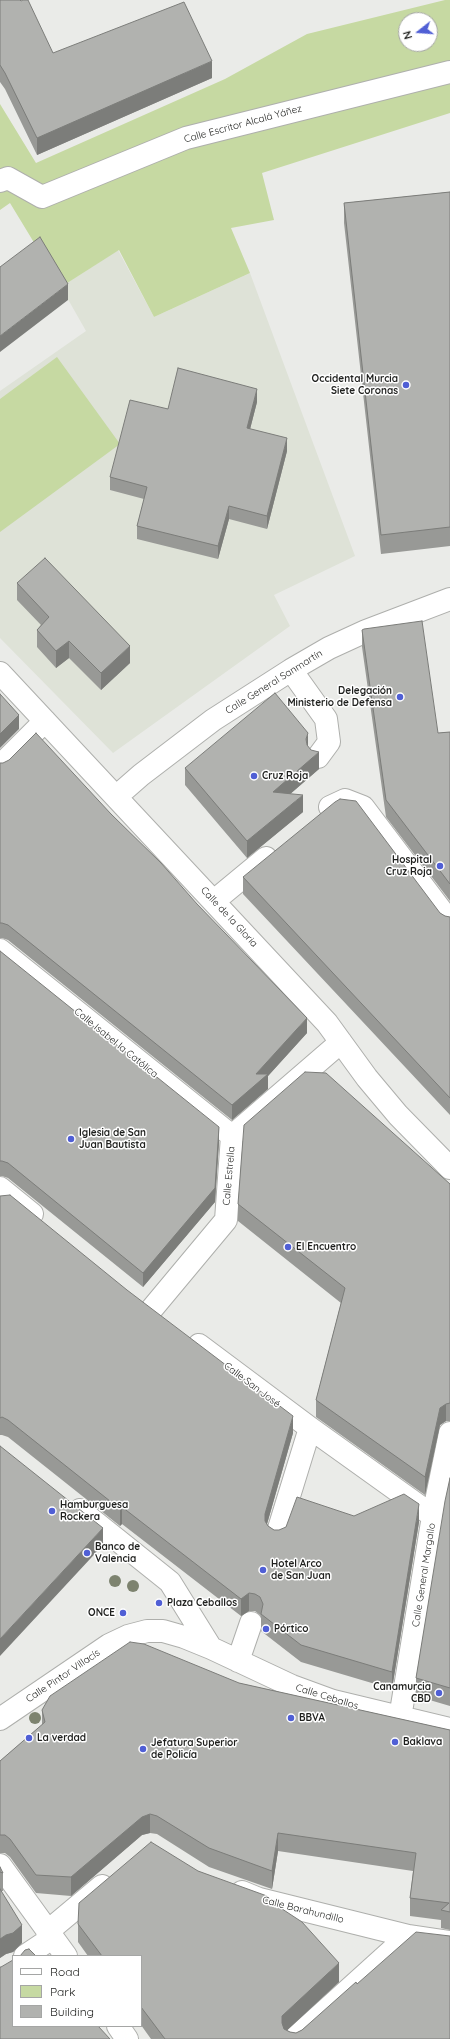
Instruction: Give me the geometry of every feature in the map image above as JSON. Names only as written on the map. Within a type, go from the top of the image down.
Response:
[{"type":"street","name":"Calle Escritor Alcalá Yáñez","points":[[0,181],[8,178],[42,197],[186,138],[450,72]]},
{"type":"street","name":"Calle General Sanmartín","points":[[117,796],[141,775],[213,720],[291,670],[329,648],[366,631],[450,599]]},
{"type":"street","points":[[291,670],[326,719],[329,742],[318,757]]},
{"type":"street","name":"Calle de la Gloria","points":[[0,673],[117,796],[327,1023],[367,1078],[398,1115],[450,1168]]},
{"type":"street","points":[[0,766],[45,721]]},
{"type":"street","points":[[316,818],[336,803],[345,800],[363,807],[450,922]]},
{"type":"street","points":[[214,901],[280,847]]},
{"type":"street","name":"Calle Isabel la Católica","points":[[0,950],[232,1136]]},
{"type":"street","name":"Calle Estrella","points":[[151,1310],[226,1220],[232,1136],[341,1042]]},
{"type":"street","points":[[0,1188],[46,1225]]},
{"type":"street","name":"Calle San José","points":[[133,1295],[310,1428],[433,1516]]},
{"type":"street","points":[[277,1535],[310,1428]]},
{"type":"street","name":"Calle General Margallo","points":[[400,1718],[433,1516],[450,1433]]},
{"type":"street","points":[[67,1500],[170,1582],[211,1648]]},
{"type":"street","points":[[238,1662],[250,1623]]},
{"type":"street","name":"Calle Pintor Villacís","points":[[0,1719],[109,1645],[128,1636],[147,1631],[163,1631],[184,1637],[211,1648]]},
{"type":"street","name":"Calle Ceballos","points":[[211,1648],[298,1689],[333,1701],[450,1729]]},
{"type":"street","points":[[0,1864],[65,1955]]},
{"type":"street","points":[[26,1955],[120,1871]]},
{"type":"street","name":"Calle Barahundillo","points":[[224,1886],[259,1899],[408,1936],[450,1942]]},
{"type":"street","points":[[294,2039],[408,1936]]},
{"type":"street","points":[[119,2027],[127,2039]]},
{"type":"shaded area","points":[[118,250],[154,317],[250,273],[355,556],[274,595],[290,626],[113,753],[0,638],[0,391],[86,331],[61,287]]},
{"type":"green space","points":[[445,0],[450,0],[450,113],[262,173],[274,220],[231,228],[250,273],[154,317],[119,250],[61,287],[10,203],[0,210],[0,104],[36,163],[225,79],[307,34]]},
{"type":"green space","points":[[57,357],[120,444],[0,532],[0,399]]},
{"type":"building","points":[[0,0],[28,0],[53,53],[184,2],[212,61],[37,138],[0,65]]},
{"type":"building","name":"Occidental Murcia Siete Coronas","points":[[450,192],[450,527],[381,535],[344,203]]},
{"type":"building","points":[[40,237],[68,284],[0,336],[0,267]]},
{"type":"building","points":[[178,368],[257,389],[247,428],[287,438],[267,516],[229,506],[218,546],[137,526],[147,487],[110,477],[130,400],[168,409]]},
{"type":"building","points":[[45,558],[130,646],[101,673],[69,641],[56,651],[37,630],[49,617],[17,583]]},
{"type":"building","name":"Delegación Ministerio de Defensa","points":[[422,621],[438,733],[450,732],[450,884],[386,800],[362,630]]},
{"type":"building","name":"Cruz Roja","points":[[275,693],[308,733],[306,739],[307,745],[311,750],[319,752],[273,792],[303,795],[247,841],[185,768]]},
{"type":"building","points":[[0,694],[19,715],[0,734]]},
{"type":"building","points":[[36,733],[111,814],[161,863],[197,904],[307,1018],[256,1074],[268,1074],[232,1105],[8,925],[0,923],[0,763],[9,760]]},
{"type":"building","points":[[340,799],[356,801],[440,913],[450,917],[450,1098],[243,877]]},
{"type":"building","name":"Iglesia de San Juan Bautista","points":[[0,951],[219,1127],[215,1188],[143,1273],[8,1163],[0,1161]]},
{"type":"building","points":[[305,1072],[326,1073],[450,1184],[450,1403],[440,1408],[425,1477],[316,1400],[345,1288],[238,1204],[244,1125]]},
{"type":"building","points":[[10,1195],[127,1290],[293,1416],[265,1514],[265,1521],[268,1526],[274,1530],[279,1530],[286,1527],[297,1497],[354,1516],[404,1494],[419,1504],[392,1672],[301,1645],[261,1614],[263,1604],[260,1597],[249,1593],[241,1599],[122,1507],[120,1509],[8,1420],[2,1417],[0,1418],[0,1196]]},
{"type":"building","points":[[0,1446],[103,1528],[0,1639]]},
{"type":"building","points":[[450,1478],[450,1688],[416,1678]]},
{"type":"building","points":[[130,1642],[144,1644],[239,1683],[450,1730],[450,1912],[441,1910],[449,1903],[410,1898],[416,1853],[278,1833],[272,1871],[209,1848],[157,1816],[150,1814],[142,1817],[71,1877],[36,1875],[10,1839],[5,1835],[0,1835],[0,1761],[45,1722],[42,1710],[50,1696]]},
{"type":"building","points":[[151,1842],[198,1871],[267,1896],[267,1899],[302,1922],[339,1963],[282,2016],[284,2029],[296,2033],[302,2030],[356,1982],[357,1984],[416,1932],[450,1936],[450,2039],[165,2039],[142,2008],[142,1955],[101,1955],[78,1924],[79,1903]]},
{"type":"building","points":[[0,1889],[22,1925],[13,1933],[0,1939]]},
{"type":"building","points":[[29,1949],[35,1955],[21,1955],[25,1950]]},
{"type":"building","points":[[12,1961],[12,2027],[99,2027],[110,2039],[0,2039],[1,1967]]},
{"type":"place","name":"Occidental Murcia Siete Coronas","points":[[406,385]]},
{"type":"place","name":"Delegación Ministerio de Defensa","points":[[400,697]]},
{"type":"place","name":"Cruz Roja","points":[[254,776]]},
{"type":"place","name":"Hospital Cruz Roja","points":[[440,866]]},
{"type":"place","name":"Iglesia de San Juan Bautista","points":[[71,1139]]},
{"type":"place","name":"El Encuentro","points":[[288,1247]]},
{"type":"place","name":"Hamburguesa Rockera","points":[[52,1511]]},
{"type":"place","name":"Banco de Valencia","points":[[87,1553]]},
{"type":"place","name":"Hotel Arco de San Juan","points":[[263,1570]]},
{"type":"place","name":"Plaza Ceballos","points":[[159,1603]]},
{"type":"place","name":"ONCE","points":[[123,1613]]},
{"type":"place","name":"Pórtico","points":[[266,1629]]},
{"type":"place","name":"Canamurcia CBD","points":[[439,1693]]},
{"type":"place","name":"BBVA","points":[[291,1718]]},
{"type":"place","name":"La verdad","points":[[29,1738]]},
{"type":"place","name":"Baklava","points":[[395,1742]]},
{"type":"place","name":"Jefatura Superior de Policía","points":[[143,1749]]}]
